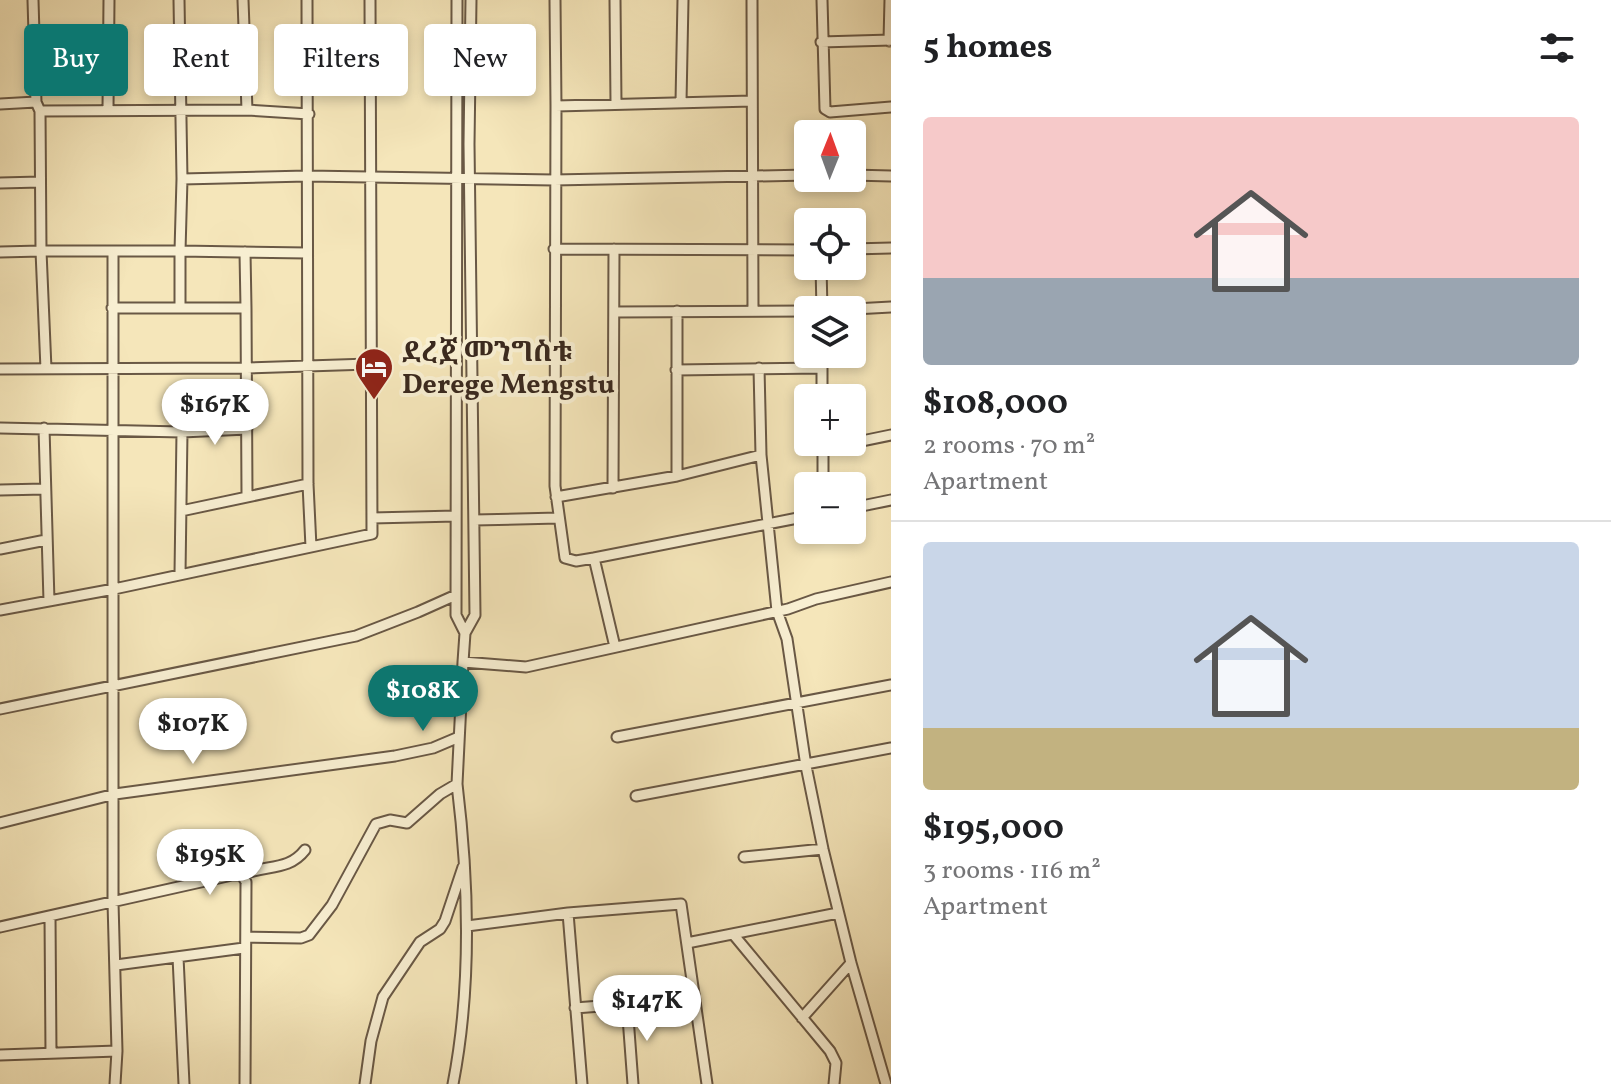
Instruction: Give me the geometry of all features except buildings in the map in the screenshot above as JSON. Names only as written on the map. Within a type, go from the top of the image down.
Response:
[{"type":"street","points":[[33,0],[46,369]]},
{"type":"street","points":[[108,109],[109,0]]},
{"type":"street","points":[[179,0],[182,179],[180,308]]},
{"type":"street","points":[[243,0],[247,110]]},
{"type":"street","points":[[307,0],[308,484],[311,547]]},
{"type":"street","points":[[0,610],[372,534],[370,0]]},
{"type":"street","points":[[457,0],[456,615],[465,633]]},
{"type":"street","points":[[453,1084],[462,1041],[467,926],[466,860],[457,784],[459,737],[465,633],[475,615],[471,0]]},
{"type":"street","points":[[555,0],[556,497],[565,558],[576,561],[594,558],[794,518]]},
{"type":"street","points":[[615,0],[616,103]]},
{"type":"street","points":[[681,102],[683,0]]},
{"type":"street","points":[[752,0],[753,310]]},
{"type":"street","points":[[822,0],[825,109],[830,112],[891,107]]},
{"type":"street","points":[[821,42],[890,40],[890,0]]},
{"type":"street","points":[[556,106],[752,101]]},
{"type":"street","points":[[0,104],[309,114]]},
{"type":"street","points":[[182,179],[307,176],[554,180],[794,175]]},
{"type":"street","points":[[866,175],[891,176]]},
{"type":"street","points":[[0,183],[40,182]]},
{"type":"street","points":[[866,249],[891,248]]},
{"type":"street","points":[[554,249],[794,250]]},
{"type":"street","points":[[613,488],[614,249]]},
{"type":"street","points":[[0,252],[307,253]]},
{"type":"street","points":[[113,252],[115,1084]]},
{"type":"street","points":[[245,252],[247,496]]},
{"type":"street","points":[[866,308],[891,307]]},
{"type":"street","points":[[112,308],[246,308]]},
{"type":"street","points":[[677,311],[677,476]]},
{"type":"street","points":[[615,312],[794,311]]},
{"type":"street","points":[[0,369],[369,364]]},
{"type":"street","points":[[759,368],[766,523],[777,611],[787,639],[806,766],[823,849],[851,963],[886,1084]]},
{"type":"street","points":[[676,370],[794,368]]},
{"type":"street","points":[[822,368],[822,384]]},
{"type":"street","points":[[0,428],[182,432],[247,429]]},
{"type":"street","points":[[44,428],[49,601]]},
{"type":"street","points":[[180,574],[182,432]]},
{"type":"street","points":[[866,439],[891,435]]},
{"type":"street","points":[[556,497],[677,476],[761,455]]},
{"type":"street","points":[[181,511],[308,484]]},
{"type":"street","points":[[0,490],[44,489]]},
{"type":"street","points":[[866,505],[891,500]]},
{"type":"street","points":[[372,518],[456,516]]},
{"type":"street","points":[[474,520],[558,518]]},
{"type":"street","points":[[0,549],[46,540]]},
{"type":"street","points":[[594,558],[615,647]]},
{"type":"street","points":[[463,662],[526,667],[891,582]]},
{"type":"street","points":[[0,709],[356,636],[456,595]]},
{"type":"street","points":[[617,737],[891,685]]},
{"type":"street","points":[[0,823],[115,794],[395,756],[433,748],[459,737]]},
{"type":"street","points":[[636,796],[891,748]]},
{"type":"street","points":[[246,937],[301,938],[309,935],[332,905],[376,824],[390,820],[407,823],[440,794],[457,784]]},
{"type":"street","points":[[744,857],[823,849]]},
{"type":"street","points":[[0,927],[289,865],[305,850]]},
{"type":"street","points":[[365,1084],[371,1041],[383,997],[420,942],[440,929],[445,921],[466,860]]},
{"type":"street","points":[[242,875],[246,882],[245,1084]]},
{"type":"street","points":[[467,926],[568,913],[681,904],[707,1084]]},
{"type":"street","points":[[568,913],[582,1084]]},
{"type":"street","points":[[687,943],[838,913]]},
{"type":"street","points":[[50,916],[51,1053]]},
{"type":"street","points":[[733,934],[836,1063],[834,1084]]},
{"type":"street","points":[[116,965],[244,948]]},
{"type":"street","points":[[178,957],[184,1084]]},
{"type":"street","points":[[802,1018],[851,963]]},
{"type":"street","points":[[575,1008],[694,994]]},
{"type":"street","points":[[627,1004],[633,1084]]},
{"type":"street","points":[[0,1055],[117,1051]]},
{"type":"place","name":"ደረጀ መንግስቱ Derege Mengstu","points":[[374,401]]}]
